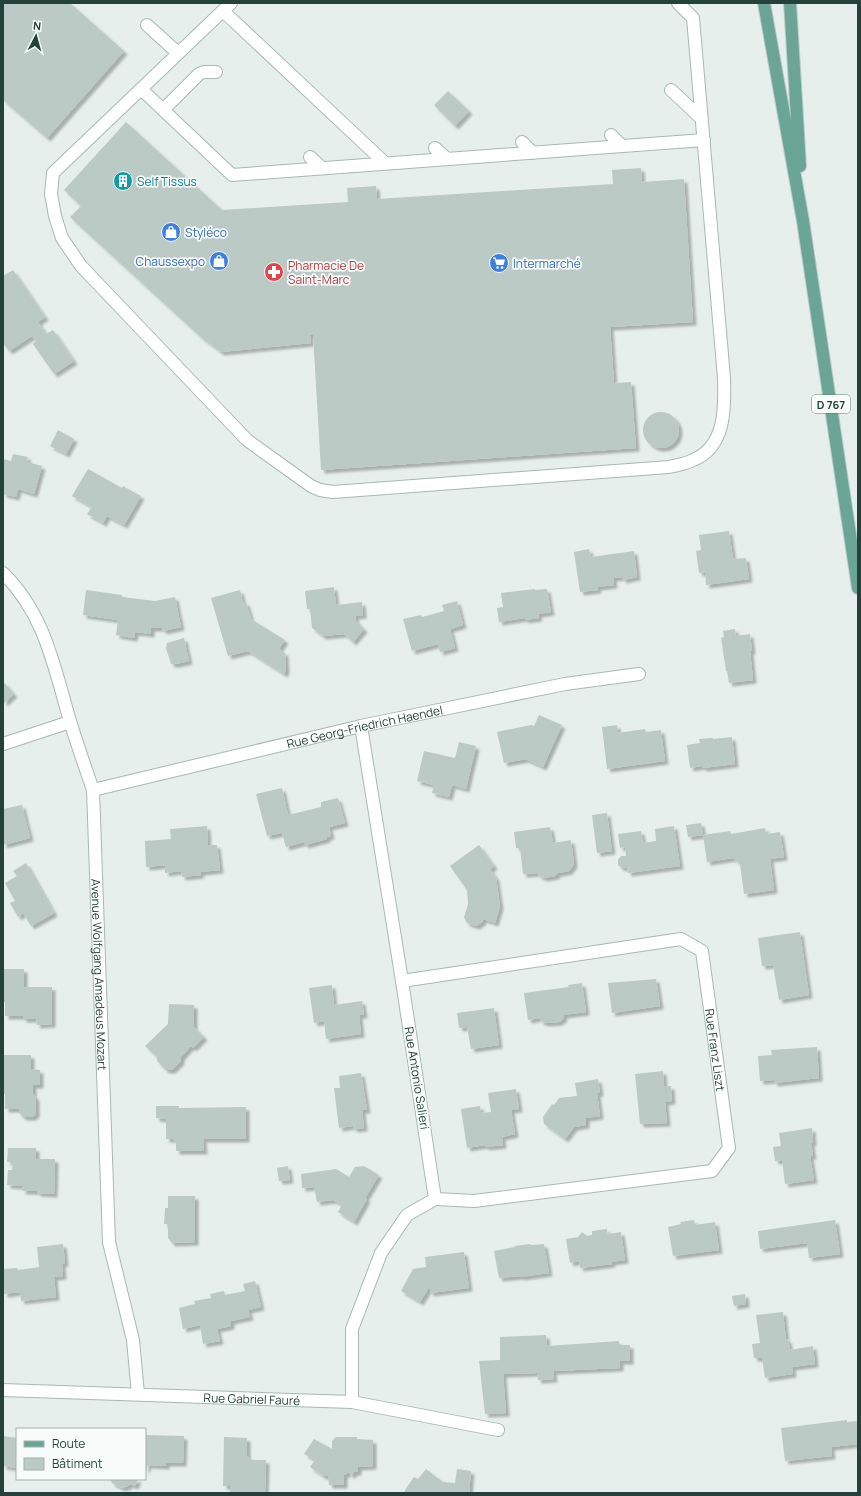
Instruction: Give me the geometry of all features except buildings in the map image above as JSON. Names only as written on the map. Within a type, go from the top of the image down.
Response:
[{"type":"main road","name":"D 767","points":[[764,3],[803,221],[858,588]]},
{"type":"main road","name":"D 767","points":[[790,3],[803,221]]},
{"type":"street","points":[[385,163],[227,7],[53,173],[51,194],[55,216],[62,238],[80,266],[247,440],[311,486],[320,490],[333,492],[669,467],[694,460],[704,454],[718,436],[724,415],[725,397],[693,18],[678,3]]},
{"type":"street","points":[[147,25],[178,54]]},
{"type":"street","points":[[163,110],[199,74],[204,72],[216,72]]},
{"type":"street","points":[[141,89],[232,175],[704,140]]},
{"type":"street","points":[[671,90],[702,119]]},
{"type":"street","points":[[611,135],[622,146]]},
{"type":"street","points":[[522,142],[533,153]]},
{"type":"street","points":[[435,148],[447,159]]},
{"type":"street","points":[[310,157],[322,168]]},
{"type":"street","name":"Avenue Wolfgang Amadeus Mozart","points":[[3,573],[13,582],[35,614],[50,651],[70,722],[93,790],[109,1242],[134,1340],[138,1394]]},
{"type":"street","name":"Rue Georg-Friedrich Haendel","points":[[93,790],[361,726],[565,684],[639,674]]},
{"type":"street","points":[[3,744],[70,722]]},
{"type":"street","name":"Rue Antonio Salieri","points":[[361,726],[402,980],[435,1199]]},
{"type":"street","name":"Rue Franz Liszt","points":[[402,980],[680,938],[702,951],[729,1148],[712,1171],[474,1201],[435,1199]]},
{"type":"street","points":[[352,1402],[352,1329],[380,1253],[407,1215],[435,1199]]},
{"type":"street","name":"Rue Gabriel Fauré","points":[[3,1390],[352,1402],[498,1430]]},
{"type":"place","name":"Self Tissus","points":[[123,181]]},
{"type":"place","name":"Styléco","points":[[171,232]]},
{"type":"place","name":"Chaussexpo","points":[[219,261]]},
{"type":"place","name":"Intermarché","points":[[499,263]]},
{"type":"place","name":"Pharmacie De Saint-Marc","points":[[274,272]]}]
